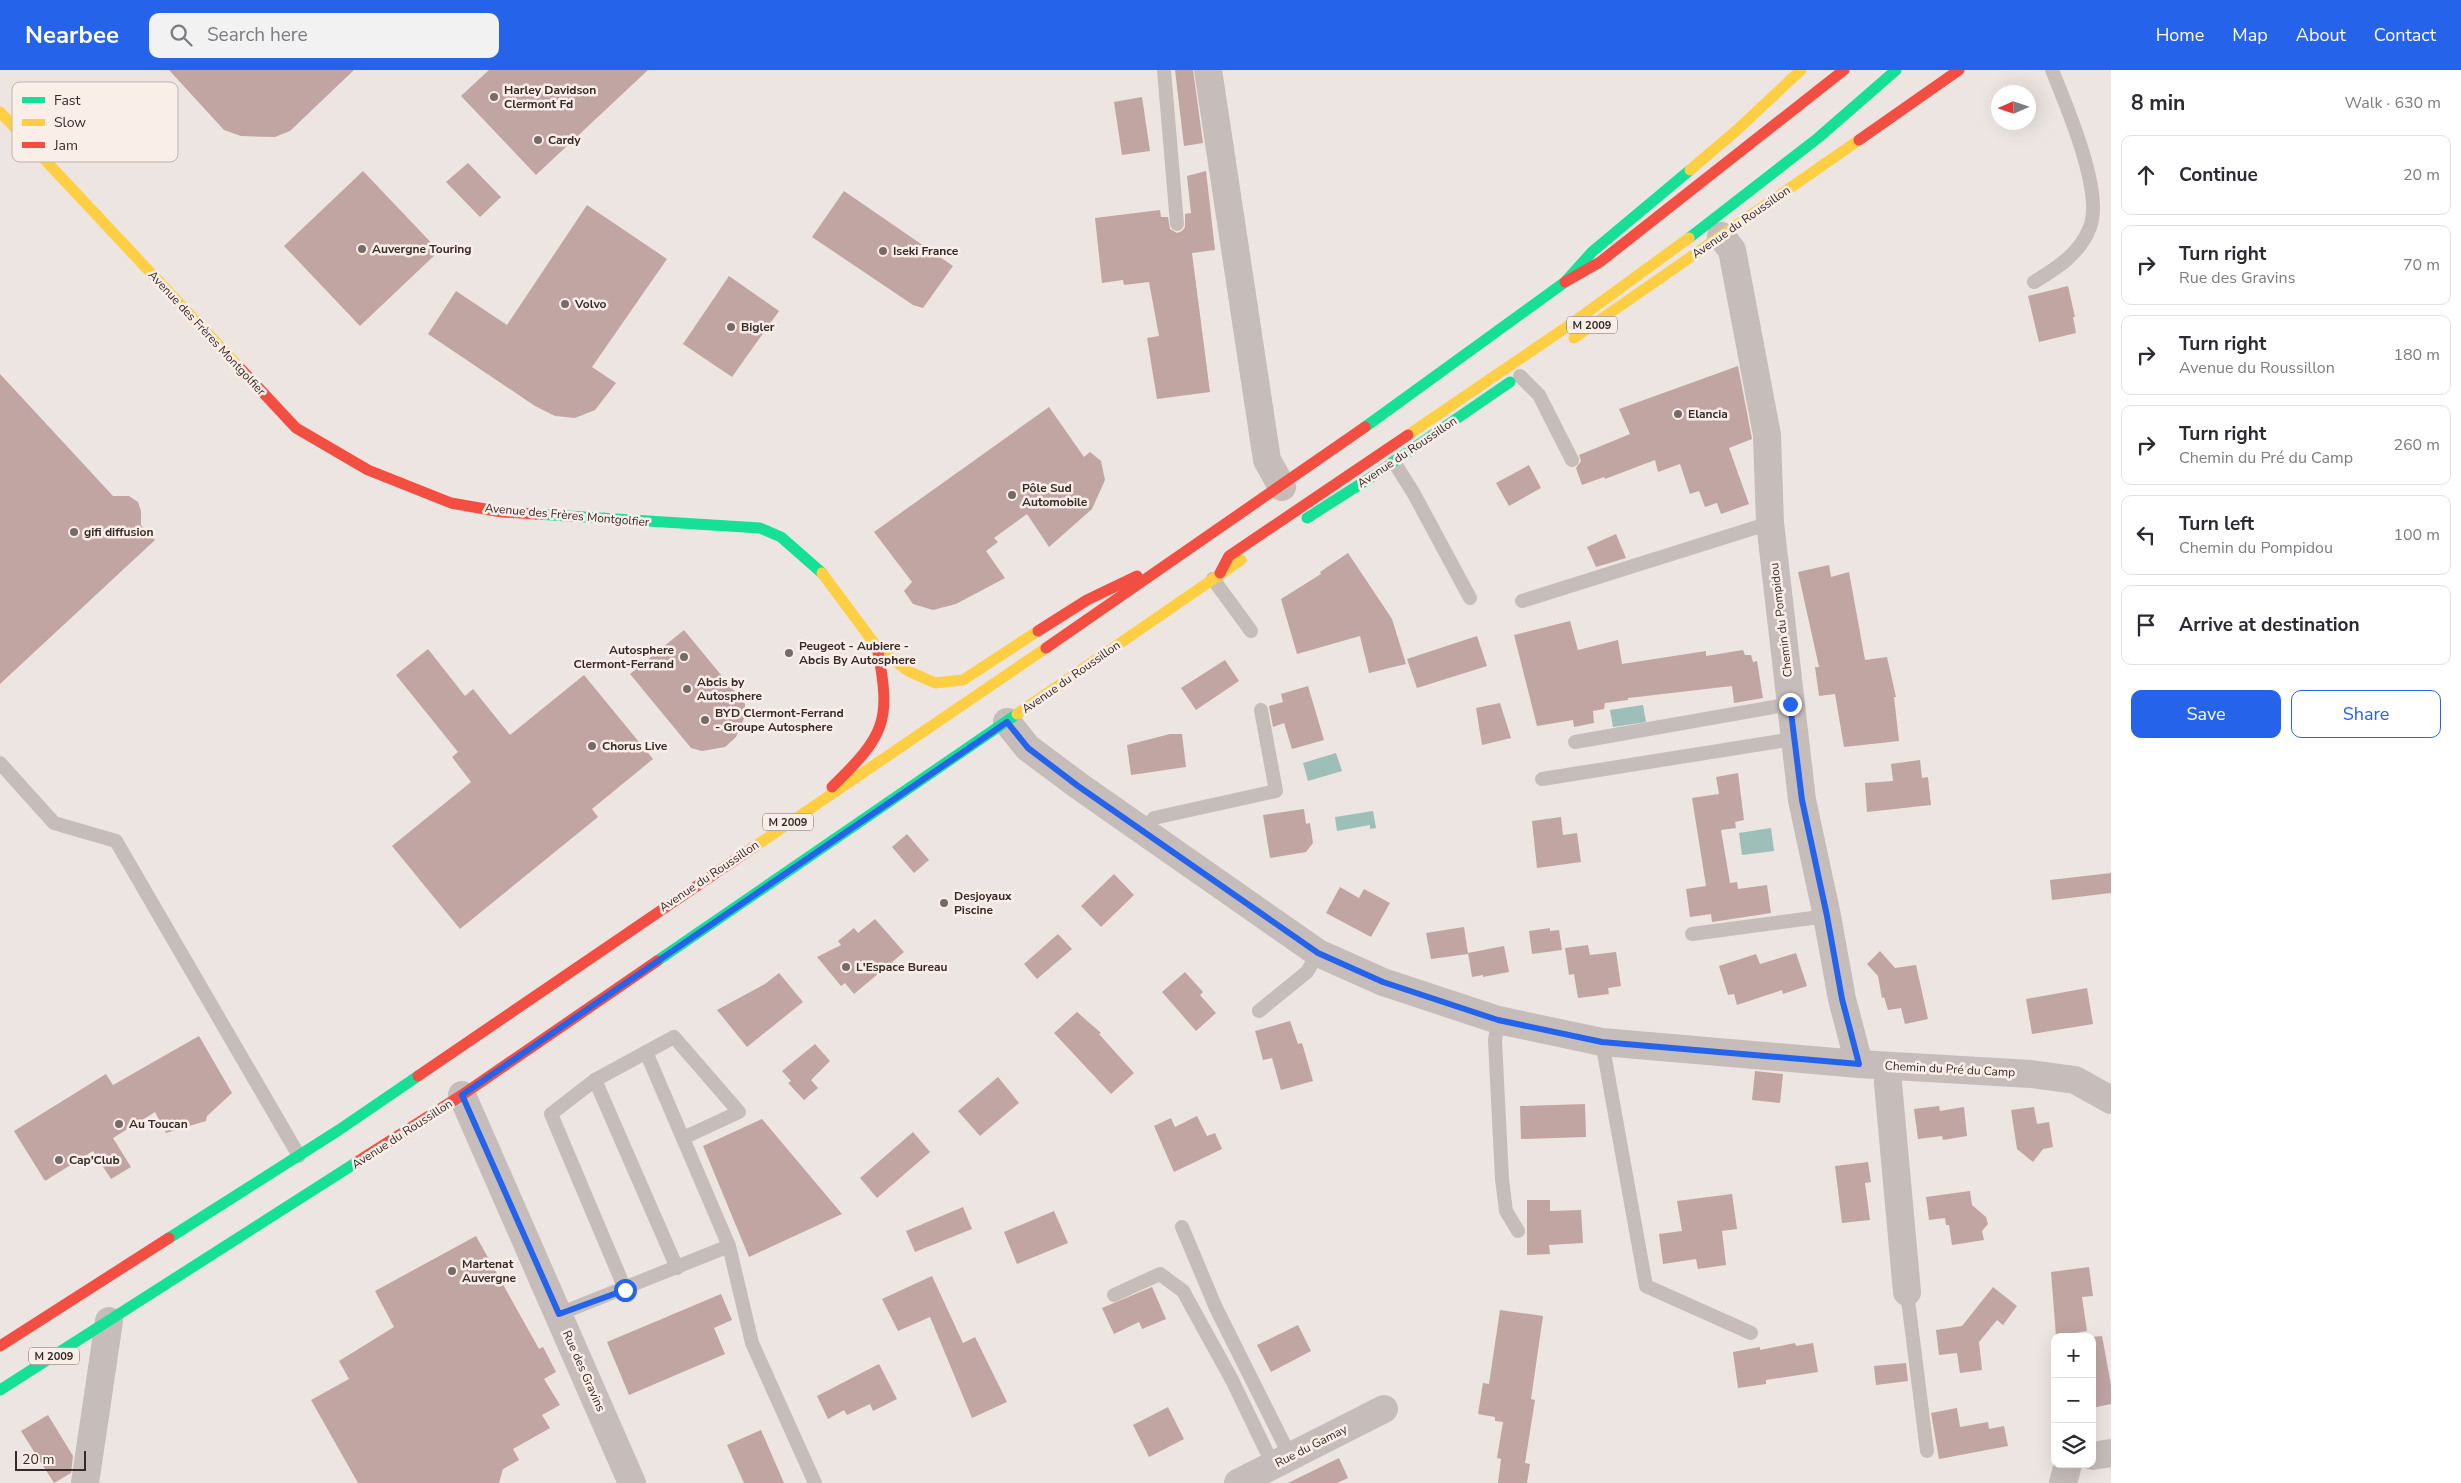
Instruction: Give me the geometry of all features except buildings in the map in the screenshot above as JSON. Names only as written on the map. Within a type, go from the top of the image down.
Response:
[{"type":"main road","name":"Avenue du Roussillon","points":[[0,1346],[299,1156],[1282,487],[1564,282],[1592,252],[1737,130],[1802,70]]},
{"type":"main road","points":[[1564,282],[1600,262],[1844,70]]},
{"type":"main road","points":[[1217,576],[1229,556],[1389,446],[1545,343],[1698,234],[1854,108],[1896,70]]},
{"type":"main road","name":"Avenue du Roussillon","points":[[1566,343],[1959,70]]},
{"type":"main road","name":"Avenue des Frères Montgolfier","points":[[0,112],[12,125]]},
{"type":"main road","name":"Avenue des Frères Montgolfier","points":[[47,162],[296,428],[368,470],[451,503],[502,512],[760,528],[781,537],[817,567],[877,648]]},
{"type":"main road","name":"Avenue du Roussillon","points":[[0,1390],[462,1095],[1217,576],[1394,462],[1524,373]]},
{"type":"main road","points":[[877,648],[908,671],[935,683],[963,680],[1087,600],[1181,556]]},
{"type":"main road","points":[[820,800],[872,744],[884,714],[885,682],[877,648]]},
{"type":"street","points":[[1208,70],[1267,460],[1282,487]]},
{"type":"street","name":"Chemin du Pompidou","points":[[1722,236],[1732,250],[1767,435],[1770,523],[1793,739],[1802,800],[1827,916],[1842,999],[1859,1064]]},
{"type":"street","name":"Chemin du Pré du Camp","points":[[1007,722],[1028,748],[1144,832],[1318,953],[1383,982],[1498,1020],[1602,1042],[1859,1064],[2031,1074],[2075,1080],[2111,1100]]},
{"type":"street","points":[[1888,1066],[1907,1292]]},
{"type":"street","name":"Rue des Gravins","points":[[462,1095],[632,1483]]},
{"type":"street","points":[[85,1483],[109,1321]]},
{"type":"street","name":"Rue du Gamay","points":[[1238,1483],[1384,1409]]},
{"type":"street","points":[[2096,1455],[2111,1453]]},
{"type":"street","points":[[2063,1483],[2067,1468]]},
{"type":"lane","points":[[1164,70],[1177,224]]},
{"type":"lane","points":[[2034,282],[2060,266],[2078,249],[2091,226],[2092,199],[2080,142],[2052,70]]},
{"type":"lane","points":[[1524,373],[1539,395],[1572,460]]},
{"type":"lane","points":[[1394,462],[1414,494],[1470,598]]},
{"type":"lane","points":[[1522,600],[1770,523]]},
{"type":"lane","points":[[1217,576],[1251,631]]},
{"type":"lane","points":[[1575,742],[1790,704]]},
{"type":"lane","points":[[1144,832],[1154,818],[1276,791],[1261,710]]},
{"type":"lane","points":[[1542,779],[1793,739]]},
{"type":"lane","points":[[0,763],[54,823],[116,841],[299,1156]]},
{"type":"lane","points":[[1692,934],[1827,916]]},
{"type":"lane","points":[[1259,1011],[1307,972],[1318,953]]},
{"type":"lane","points":[[1498,1020],[1495,1041],[1502,1178],[1506,1211],[1518,1231]]},
{"type":"lane","points":[[625,1290],[551,1114],[596,1080],[674,1038],[739,1112],[682,1138]]},
{"type":"lane","points":[[1602,1042],[1646,1286],[1751,1333]]},
{"type":"lane","points":[[646,1052],[729,1246],[752,1343],[815,1483]]},
{"type":"lane","points":[[596,1080],[677,1268]]},
{"type":"lane","points":[[1182,1226],[1282,1460]]},
{"type":"lane","points":[[559,1314],[625,1290],[729,1246]]},
{"type":"lane","points":[[1114,1295],[1160,1274],[1183,1292],[1232,1380],[1282,1460]]},
{"type":"lane","points":[[1907,1292],[1927,1450]]},
{"type":"water","points":[[1643,705],[1646,722],[1613,727],[1610,710]]},
{"type":"water","points":[[1336,753],[1342,771],[1308,781],[1303,763]]},
{"type":"water","points":[[1373,811],[1376,828],[1370,829],[1370,825],[1337,831],[1335,817]]},
{"type":"water","points":[[1771,828],[1774,851],[1742,855],[1739,833]]},
{"type":"traffic: fast","points":[[1689,238],[1818,138],[1896,70]]},
{"type":"traffic: fast","points":[[1365,427],[1565,282],[1592,252],[1690,170]]},
{"type":"traffic: fast","points":[[1307,518],[1373,476],[1510,382]]},
{"type":"traffic: fast","points":[[536,514],[760,528],[781,537],[822,573]]},
{"type":"traffic: fast","points":[[657,961],[1017,714]]},
{"type":"traffic: fast","points":[[169,1238],[339,1130],[418,1076]]},
{"type":"traffic: fast","points":[[0,1390],[357,1162]]},
{"type":"traffic: slow","points":[[1690,170],[1737,130],[1801,70]]},
{"type":"traffic: slow","points":[[0,112],[12,125]]},
{"type":"traffic: slow","points":[[1574,338],[1859,140]]},
{"type":"traffic: slow","points":[[47,162],[240,368]]},
{"type":"traffic: slow","points":[[1408,435],[1571,324],[1689,238]]},
{"type":"traffic: slow","points":[[1017,714],[1241,560]]},
{"type":"traffic: slow","points":[[822,573],[877,647],[908,671],[935,683],[963,680],[1038,631]]},
{"type":"traffic: slow","points":[[754,847],[1046,648]]},
{"type":"traffic: jam","points":[[1565,282],[1600,262],[1844,70]]},
{"type":"traffic: jam","points":[[1859,140],[1959,70]]},
{"type":"traffic: jam","points":[[240,368],[296,428],[368,470],[451,503],[502,512],[536,514]]},
{"type":"traffic: jam","points":[[1046,648],[1365,427]]},
{"type":"traffic: jam","points":[[1220,573],[1229,556],[1408,435]]},
{"type":"traffic: jam","points":[[1038,631],[1087,600],[1137,576]]},
{"type":"traffic: jam","points":[[832,787],[864,754],[880,726],[884,693],[877,647]]},
{"type":"traffic: jam","points":[[418,1076],[754,847]]},
{"type":"traffic: jam","points":[[357,1162],[462,1095],[657,961]]},
{"type":"traffic: jam","points":[[0,1346],[169,1238]]},
{"type":"place","name":"Harley Davidson Clermont Fd","points":[[494,97]]},
{"type":"place","name":"Cardy","points":[[538,140]]},
{"type":"place","name":"Auvergne Touring","points":[[362,249]]},
{"type":"place","name":"Iseki France","points":[[883,251]]},
{"type":"place","name":"Volvo","points":[[565,304]]},
{"type":"place","name":"Bigler","points":[[731,327]]},
{"type":"place","name":"Elancia","points":[[1678,414]]},
{"type":"place","name":"Pôle Sud Automobile","points":[[1012,495]]},
{"type":"place","name":"gifi diffusion","points":[[74,532]]},
{"type":"place","name":"Peugeot - Aubiere - Abcis By Autosphere","points":[[789,653]]},
{"type":"place","name":"Autosphere Clermont-Ferrand","points":[[684,657]]},
{"type":"place","name":"Abcis by Autosphere","points":[[687,689]]},
{"type":"place","name":"BYD Clermont-Ferrand - Groupe Autosphere","points":[[705,720]]},
{"type":"place","name":"Chorus Live","points":[[592,746]]},
{"type":"place","name":"Desjoyaux Piscine","points":[[944,903]]},
{"type":"place","name":"L'Espace Bureau","points":[[846,967]]},
{"type":"place","name":"Au Toucan","points":[[119,1124]]},
{"type":"place","name":"Cap'Club","points":[[59,1160]]},
{"type":"place","name":"Martenat Auvergne","points":[[452,1271]]},
{"type":"route","points":[[625,1290],[559,1314],[462,1095],[1007,722],[1028,748],[1078,786],[1318,953],[1383,982],[1498,1020],[1602,1042],[1859,1064],[1842,999],[1827,916],[1802,800],[1790,704]]}]
